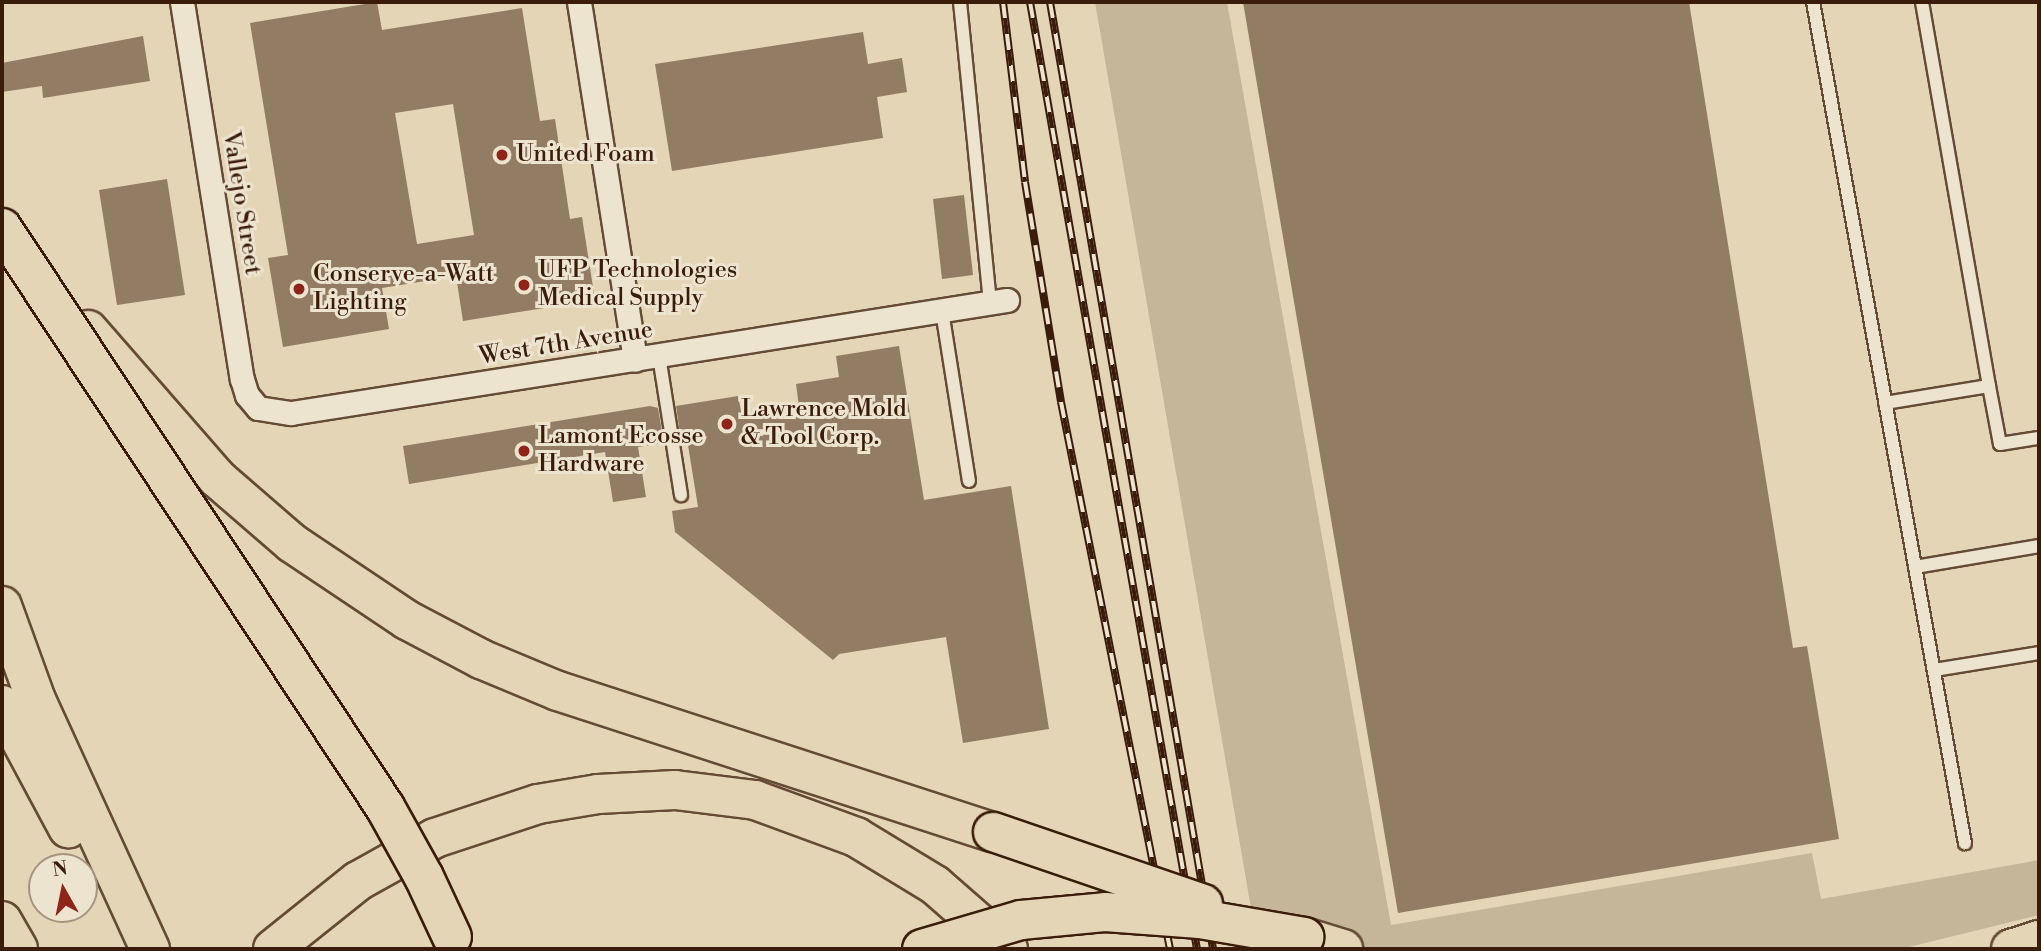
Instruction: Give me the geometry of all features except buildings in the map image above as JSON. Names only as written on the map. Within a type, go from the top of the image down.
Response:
[{"type":"highway","points":[[2,220],[119,371],[217,478],[340,579],[425,630],[481,659],[586,701],[1343,949]]},
{"type":"highway","points":[[2,228],[385,807],[425,877],[456,949]]},
{"type":"highway","points":[[2,606],[36,700],[150,949]]},
{"type":"highway","points":[[2,705],[79,848],[142,949]]},
{"type":"highway","points":[[273,949],[358,881],[435,838],[538,804],[598,794],[675,790],[755,800],[856,837],[935,885],[1008,949]]},
{"type":"highway","points":[[922,949],[1021,920],[1105,912],[1200,919],[1304,937]]},
{"type":"highway","points":[[2,921],[18,949]]},
{"type":"highway","points":[[2011,949],[2039,940]]},
{"type":"street","name":"Vallejo Street","points":[[182,2],[242,379],[247,395],[258,408]]},
{"type":"street","points":[[579,2],[635,360]]},
{"type":"street","name":"West 7th Avenue","points":[[258,408],[291,413],[998,302]]},
{"type":"lane","points":[[960,2],[998,302]]},
{"type":"lane","points":[[1812,2],[1965,843]]},
{"type":"lane","points":[[1923,2],[2000,444],[2039,438]]},
{"type":"lane","points":[[943,311],[970,481]]},
{"type":"lane","points":[[659,356],[681,495]]},
{"type":"lane","points":[[1885,403],[1989,387]]},
{"type":"lane","points":[[1915,567],[2039,546]]},
{"type":"lane","points":[[1934,670],[2039,653]]},
{"type":"shaded area","points":[[1095,2],[1227,2],[1391,925],[1812,853],[1821,899],[2039,860],[2039,915],[1901,949],[1258,949]]},
{"type":"railway","points":[[1003,2],[1025,182],[1061,402],[1170,949]]},
{"type":"railway","points":[[1030,2],[1197,949]]},
{"type":"railway","points":[[1050,2],[1213,949]]},
{"type":"place","name":"United Foam","points":[[502,155]]},
{"type":"place","name":"UFP Technologies Medical Supply","points":[[524,285]]},
{"type":"place","name":"Conserve-a-Watt Lighting","points":[[299,289]]},
{"type":"place","name":"Lawrence Mold & Tool Corp.","points":[[727,424]]},
{"type":"place","name":"Lamont Ecosse Hardware","points":[[524,451]]}]
